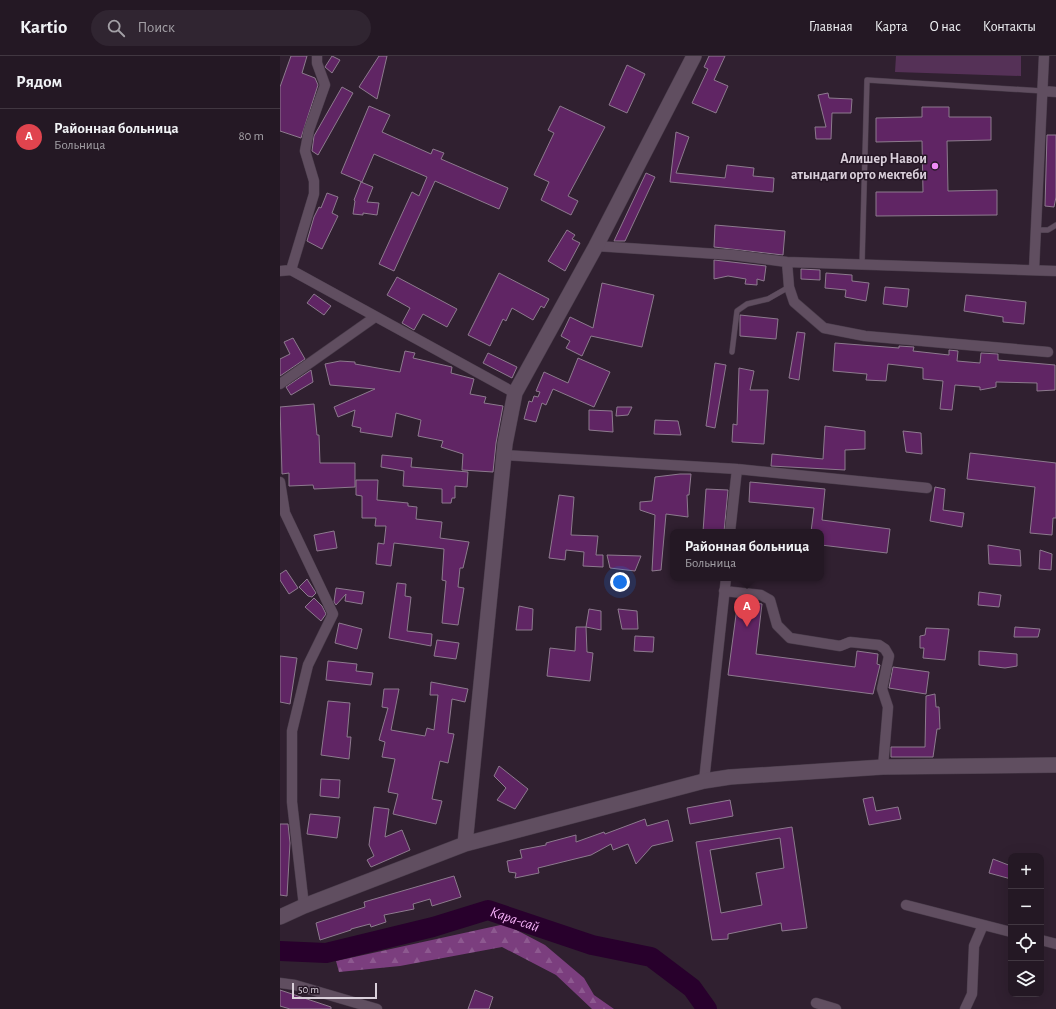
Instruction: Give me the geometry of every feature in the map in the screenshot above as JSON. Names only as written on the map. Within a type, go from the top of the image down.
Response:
[{"type":"street","points":[[291,270],[314,194],[314,180],[305,151],[309,130],[325,85],[317,63],[317,56]]},
{"type":"street","points":[[465,844],[504,444],[515,393],[596,246],[694,56]]},
{"type":"street","points":[[1034,270],[1044,56]]},
{"type":"street","points":[[1043,91],[1056,92]]},
{"type":"street","points":[[596,246],[733,255],[787,262],[1056,271]]},
{"type":"street","points":[[787,262],[789,287],[794,302],[824,328],[865,336],[1048,352]]},
{"type":"street","points":[[280,271],[291,270],[515,393]]},
{"type":"street","points":[[280,384],[375,317]]},
{"type":"street","points":[[504,455],[737,469],[927,488]]},
{"type":"street","points":[[730,529],[737,469]]},
{"type":"street","points":[[280,482],[285,513],[333,614],[308,665],[292,731],[292,802],[304,906]]},
{"type":"street","points":[[704,781],[726,581]]},
{"type":"street","points":[[724,591],[761,595],[770,600],[777,625],[790,638],[840,646],[850,642],[879,644],[885,649],[889,656],[882,689],[888,707],[884,767]]},
{"type":"street","points":[[283,916],[304,906],[465,844],[704,781],[730,777],[884,767],[1056,765]]},
{"type":"street","points":[[906,905],[1008,931]]},
{"type":"street","points":[[965,1009],[972,994],[974,946],[983,925]]},
{"type":"street","points":[[1044,941],[1056,944]]},
{"type":"street","points":[[280,983],[296,985],[377,1009]]},
{"type":"street","points":[[816,1003],[836,1009]]},
{"type":"lane","points":[[862,265],[867,80],[1043,91]]},
{"type":"lane","points":[[1036,230],[1048,230],[1056,225]]},
{"type":"lane","points":[[732,352],[737,311],[746,304],[768,299],[789,287]]},
{"type":"shaded area","points":[[896,56],[1021,56],[1021,76],[895,72]]},
{"type":"green space","points":[[505,924],[545,945],[584,978],[594,995],[614,1009],[592,1009],[556,975],[502,947],[400,966],[339,972],[336,961]]},
{"type":"building","points":[[291,56],[307,56],[302,73],[315,78],[318,85],[301,138],[280,131],[280,87]]},
{"type":"building","points":[[332,56],[340,60],[332,73],[325,67]]},
{"type":"building","points":[[379,56],[387,56],[377,99],[359,87]]},
{"type":"building","points":[[709,56],[725,56],[714,80],[728,86],[716,113],[692,103],[708,69],[704,67]]},
{"type":"building","points":[[627,65],[645,74],[627,113],[609,105]]},
{"type":"building","points":[[342,87],[353,93],[318,155],[312,151],[314,136]]},
{"type":"building","points":[[828,93],[829,98],[852,99],[851,113],[832,113],[831,139],[816,139],[815,127],[826,127],[818,95]]},
{"type":"building","points":[[369,106],[390,115],[382,132],[431,154],[433,149],[444,153],[441,159],[508,188],[499,209],[435,181],[394,271],[379,264],[412,192],[419,196],[427,177],[374,154],[362,182],[341,173]]},
{"type":"building","points":[[560,106],[605,127],[568,196],[578,201],[571,215],[541,200],[549,182],[534,175],[554,133],[548,130]]},
{"type":"building","name":"Алишер Навои атындаги орто мектеби","points":[[922,107],[949,107],[949,117],[991,117],[991,140],[947,141],[948,191],[997,190],[997,215],[876,216],[876,192],[923,192],[922,141],[876,142],[876,118],[922,117]]},
{"type":"building","points":[[676,132],[689,137],[676,173],[725,178],[727,165],[754,168],[753,176],[774,178],[773,192],[670,182]]},
{"type":"building","points":[[1047,135],[1056,135],[1056,197],[1054,207],[1045,206]]},
{"type":"building","points":[[646,173],[655,177],[625,241],[614,241]]},
{"type":"building","points":[[361,182],[373,187],[367,202],[379,203],[377,215],[363,213],[363,215],[353,214],[354,200]]},
{"type":"building","points":[[327,193],[338,197],[332,213],[338,216],[322,249],[307,241],[314,217],[319,207],[321,208]]},
{"type":"building","points":[[715,225],[785,231],[783,255],[714,247]]},
{"type":"building","points":[[567,230],[575,235],[572,239],[580,243],[565,271],[548,261]]},
{"type":"building","points":[[714,260],[766,266],[764,281],[757,279],[757,285],[745,284],[746,279],[728,276],[714,279]]},
{"type":"building","points":[[801,269],[820,270],[820,280],[801,279]]},
{"type":"building","points":[[499,273],[549,299],[544,308],[541,306],[533,320],[512,308],[506,321],[503,319],[490,346],[468,335]]},
{"type":"building","points":[[826,273],[852,275],[852,281],[869,283],[866,301],[845,297],[846,290],[825,288]]},
{"type":"building","points":[[397,277],[457,309],[447,327],[423,314],[414,330],[402,323],[410,308],[387,295]]},
{"type":"building","points":[[602,283],[654,295],[642,347],[591,336],[582,356],[566,348],[570,341],[561,336],[570,317],[593,328]]},
{"type":"building","points":[[885,287],[909,289],[907,307],[883,304]]},
{"type":"building","points":[[314,294],[331,306],[324,315],[307,303]]},
{"type":"building","points":[[966,295],[1026,302],[1024,324],[1003,322],[1003,317],[964,311]]},
{"type":"building","points":[[740,315],[778,319],[776,339],[740,336]]},
{"type":"building","points":[[797,332],[805,333],[799,380],[789,378]]},
{"type":"building","points":[[293,338],[305,359],[280,376],[280,359],[290,354],[284,342]]},
{"type":"building","points":[[835,343],[899,348],[899,346],[914,347],[913,351],[949,355],[949,350],[958,351],[957,361],[980,363],[981,353],[998,354],[998,360],[1055,365],[1055,390],[1037,391],[1037,383],[996,382],[996,387],[980,390],[980,387],[955,385],[952,410],[940,409],[943,381],[923,379],[923,368],[888,364],[886,381],[866,380],[867,374],[833,371]]},
{"type":"building","points":[[405,351],[415,353],[413,358],[452,367],[451,373],[474,379],[470,394],[486,397],[484,403],[503,406],[496,443],[493,472],[462,470],[463,454],[441,447],[443,441],[418,436],[421,420],[396,413],[392,437],[360,432],[361,428],[352,426],[355,410],[338,417],[334,407],[375,389],[330,385],[325,364],[340,361],[355,362],[355,364],[400,372]]},
{"type":"building","points":[[488,353],[517,367],[512,378],[483,363]]},
{"type":"building","points":[[578,358],[610,372],[594,407],[553,389],[546,405],[542,403],[536,422],[524,419],[529,401],[532,402],[534,396],[538,397],[540,392],[536,391],[544,372],[568,383]]},
{"type":"building","points":[[715,363],[726,365],[715,428],[706,426]]},
{"type":"building","points":[[739,368],[754,371],[750,390],[768,390],[764,444],[732,442],[733,424],[737,425]]},
{"type":"building","points":[[311,370],[313,382],[291,395],[286,387]]},
{"type":"building","points":[[314,404],[317,435],[319,435],[320,463],[355,463],[355,487],[314,489],[313,485],[289,486],[289,473],[282,474],[280,407]]},
{"type":"building","points":[[617,407],[632,407],[628,415],[616,416]]},
{"type":"building","points":[[589,410],[612,411],[613,432],[589,430]]},
{"type":"building","points":[[655,420],[678,421],[681,435],[654,434]]},
{"type":"building","points":[[825,426],[865,431],[865,449],[845,450],[845,470],[771,466],[772,454],[823,459]]},
{"type":"building","points":[[903,431],[921,433],[922,454],[906,452]]},
{"type":"building","points":[[970,453],[1056,463],[1056,518],[1053,518],[1052,535],[1030,533],[1035,487],[967,479]]},
{"type":"building","points":[[382,455],[412,458],[411,467],[468,472],[467,487],[455,486],[455,498],[452,498],[451,503],[442,503],[442,489],[403,486],[404,471],[381,467]]},
{"type":"building","points":[[691,474],[689,495],[687,495],[688,517],[666,514],[661,570],[652,571],[655,515],[640,510],[640,502],[652,501],[655,477]]},
{"type":"building","points":[[356,480],[378,480],[377,500],[408,503],[408,506],[417,507],[416,519],[442,522],[440,538],[469,542],[463,568],[460,568],[458,587],[464,588],[458,625],[442,623],[446,581],[442,580],[444,549],[394,543],[391,566],[376,564],[378,543],[384,544],[386,526],[375,526],[376,518],[362,518],[362,496],[356,495]]},
{"type":"building","points":[[750,482],[825,489],[822,520],[890,529],[887,553],[824,545],[824,529],[811,529],[814,508],[749,502]]},
{"type":"building","points":[[935,487],[945,489],[943,510],[964,513],[962,527],[930,521]]},
{"type":"building","points":[[706,489],[728,490],[724,529],[703,529]]},
{"type":"building","points":[[559,495],[574,497],[571,535],[598,536],[596,555],[603,555],[603,567],[583,566],[584,552],[566,550],[565,560],[549,558]]},
{"type":"building","points":[[334,531],[337,548],[317,551],[314,535]]},
{"type":"building","points":[[988,545],[1020,550],[1021,566],[989,564]]},
{"type":"building","points":[[1040,550],[1052,554],[1051,570],[1039,569]]},
{"type":"building","points":[[607,555],[641,556],[635,571],[610,568]]},
{"type":"building","points":[[286,570],[298,588],[289,594],[280,580],[280,574]]},
{"type":"building","points":[[307,579],[316,593],[312,597],[308,596],[299,587]]},
{"type":"building","points":[[397,583],[406,584],[405,596],[411,597],[407,631],[432,634],[431,646],[389,638]]},
{"type":"building","points":[[336,588],[364,592],[362,604],[345,601],[346,594],[336,605],[334,602]]},
{"type":"building","points":[[979,592],[1001,595],[999,607],[978,605]]},
{"type":"building","points":[[314,598],[322,606],[326,614],[321,621],[305,607]]},
{"type":"building","points":[[738,600],[762,604],[756,654],[855,667],[857,651],[878,654],[877,664],[880,665],[873,694],[728,675]]},
{"type":"building","points":[[519,606],[533,609],[532,630],[516,630]]},
{"type":"building","points":[[589,609],[601,611],[601,630],[586,627]]},
{"type":"building","points":[[618,609],[637,611],[638,629],[622,629]]},
{"type":"building","points":[[339,623],[362,629],[357,649],[335,643]]},
{"type":"building","points":[[576,627],[586,627],[587,652],[593,653],[590,681],[547,676],[550,648],[575,651]]},
{"type":"building","points":[[1015,627],[1040,629],[1038,637],[1014,637]]},
{"type":"building","points":[[926,628],[949,629],[945,660],[923,658],[924,648],[920,648],[920,636],[925,635]]},
{"type":"building","points":[[635,636],[654,637],[653,652],[634,651]]},
{"type":"building","points":[[437,640],[459,643],[456,659],[434,656]]},
{"type":"building","points":[[979,651],[1017,654],[1017,666],[1005,668],[979,665]]},
{"type":"building","points":[[280,656],[297,658],[290,704],[280,702]]},
{"type":"building","points":[[328,661],[357,664],[356,671],[373,673],[371,685],[326,680]]},
{"type":"building","points":[[893,667],[929,672],[926,694],[889,688]]},
{"type":"building","points":[[431,682],[468,689],[465,702],[452,699],[448,733],[454,734],[448,763],[440,761],[432,799],[442,801],[436,824],[393,814],[398,794],[388,792],[395,759],[382,757],[385,742],[379,740],[388,708],[382,707],[384,689],[399,689],[391,730],[425,736],[427,728],[434,730],[438,695],[430,695]]},
{"type":"building","points":[[935,694],[936,707],[939,707],[940,729],[937,729],[933,757],[891,757],[891,747],[925,747],[926,696]]},
{"type":"building","points":[[328,701],[350,703],[347,737],[351,737],[349,759],[321,755]]},
{"type":"building","points":[[499,766],[528,789],[515,809],[497,800],[506,788],[494,776]]},
{"type":"building","points":[[321,779],[340,780],[339,798],[320,796]]},
{"type":"building","points":[[873,797],[876,811],[898,807],[901,819],[869,825],[863,799]]},
{"type":"building","points":[[730,800],[733,816],[690,824],[687,808]]},
{"type":"building","points":[[374,807],[389,809],[385,837],[402,830],[410,850],[371,867],[367,860],[374,856],[369,845]]},
{"type":"building","points":[[310,814],[340,817],[337,838],[307,834]]},
{"type":"building","points":[[645,819],[647,826],[668,820],[673,841],[652,846],[636,864],[628,844],[613,850],[611,844],[591,855],[538,868],[539,873],[515,878],[516,873],[509,872],[507,861],[522,858],[520,850],[546,845],[546,843],[576,835],[576,842],[604,832],[605,834]]},
{"type":"building","points":[[280,824],[288,824],[290,843],[287,896],[280,895]]},
{"type":"building","points":[[792,827],[807,928],[782,931],[781,923],[728,934],[728,939],[712,940],[696,842]],"holes":[[[780,838],[784,868],[756,873],[762,905],[721,913],[710,850]]]},
{"type":"building","points":[[993,859],[1008,865],[1008,878],[989,873]]},
{"type":"building","points":[[454,876],[461,897],[432,906],[430,899],[413,904],[414,909],[384,915],[386,922],[371,927],[370,924],[351,929],[320,940],[316,923],[365,907],[364,902]]},
{"type":"building","points":[[280,990],[331,1007],[331,1009],[290,1009],[280,1006]]},
{"type":"building","points":[[475,990],[493,997],[489,1009],[468,1009]]},
{"type":"waterway","name":"Кара-сай","points":[[280,951],[326,953],[433,927],[488,910],[592,945],[651,957],[692,988],[707,1009]]},
{"type":"place","name":"Алишер Навои атындаги орто мектеби","points":[[935,166]]},
{"type":"place","name":"Районная больница","points":[[747,627]]}]
